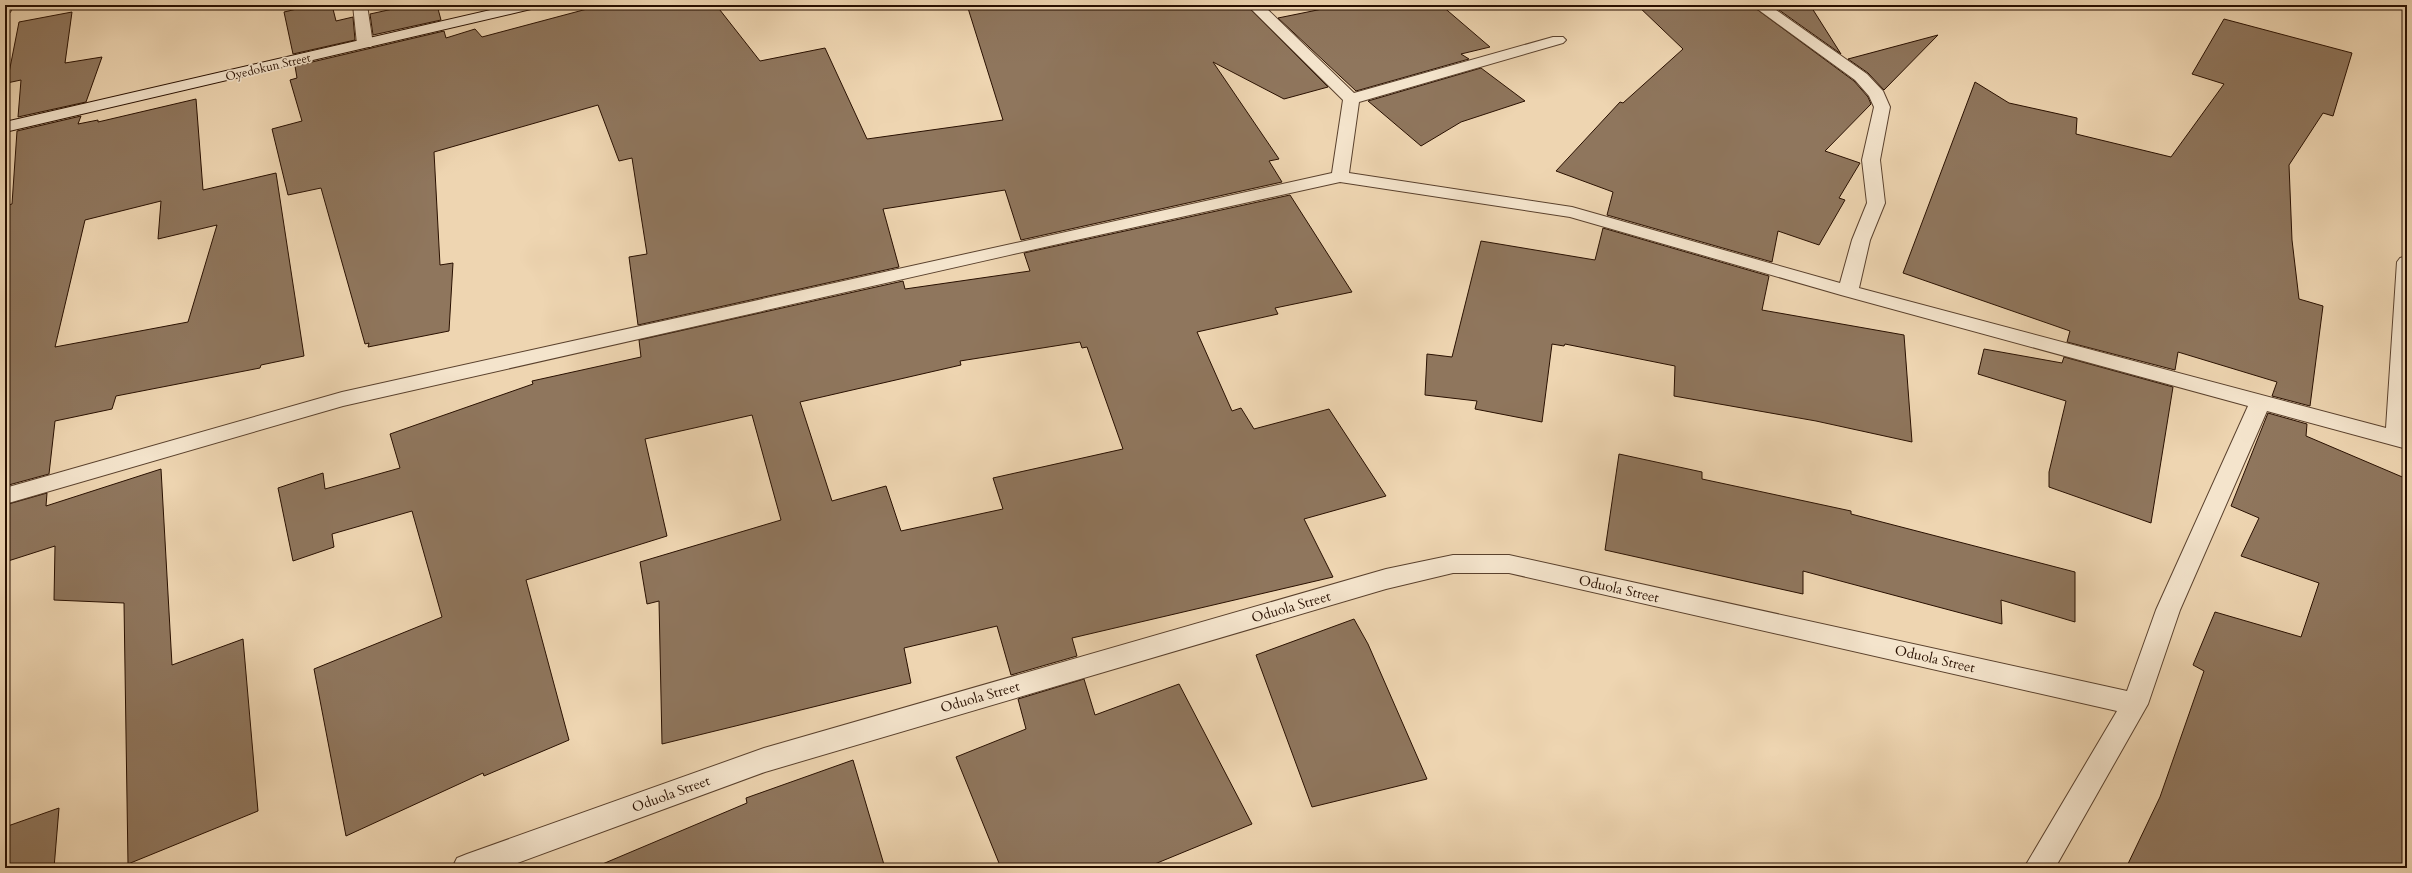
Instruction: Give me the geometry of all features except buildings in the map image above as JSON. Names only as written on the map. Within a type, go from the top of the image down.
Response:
[{"type":"street","points":[[5,10],[7,5]]},
{"type":"street","points":[[360,5],[365,44]]},
{"type":"street","name":"Oyedokun Street","points":[[5,127],[532,5]]},
{"type":"street","points":[[1254,5],[1352,98]]},
{"type":"street","points":[[1759,5],[1861,77],[1877,94],[1882,107],[1871,160],[1876,203],[1861,240],[1848,291]]},
{"type":"street","points":[[1352,98],[1558,40]]},
{"type":"street","points":[[1340,177],[1352,98]]},
{"type":"street","points":[[5,496],[342,399],[1059,238],[1340,177],[1572,212],[1848,291],[2402,439],[2407,262]]},
{"type":"street","points":[[2039,868],[2135,704],[2168,610],[2261,401]]},
{"type":"street","name":"Oduola Street","points":[[467,868],[764,760],[1386,579],[1453,564],[1509,564],[2135,704]]}]
